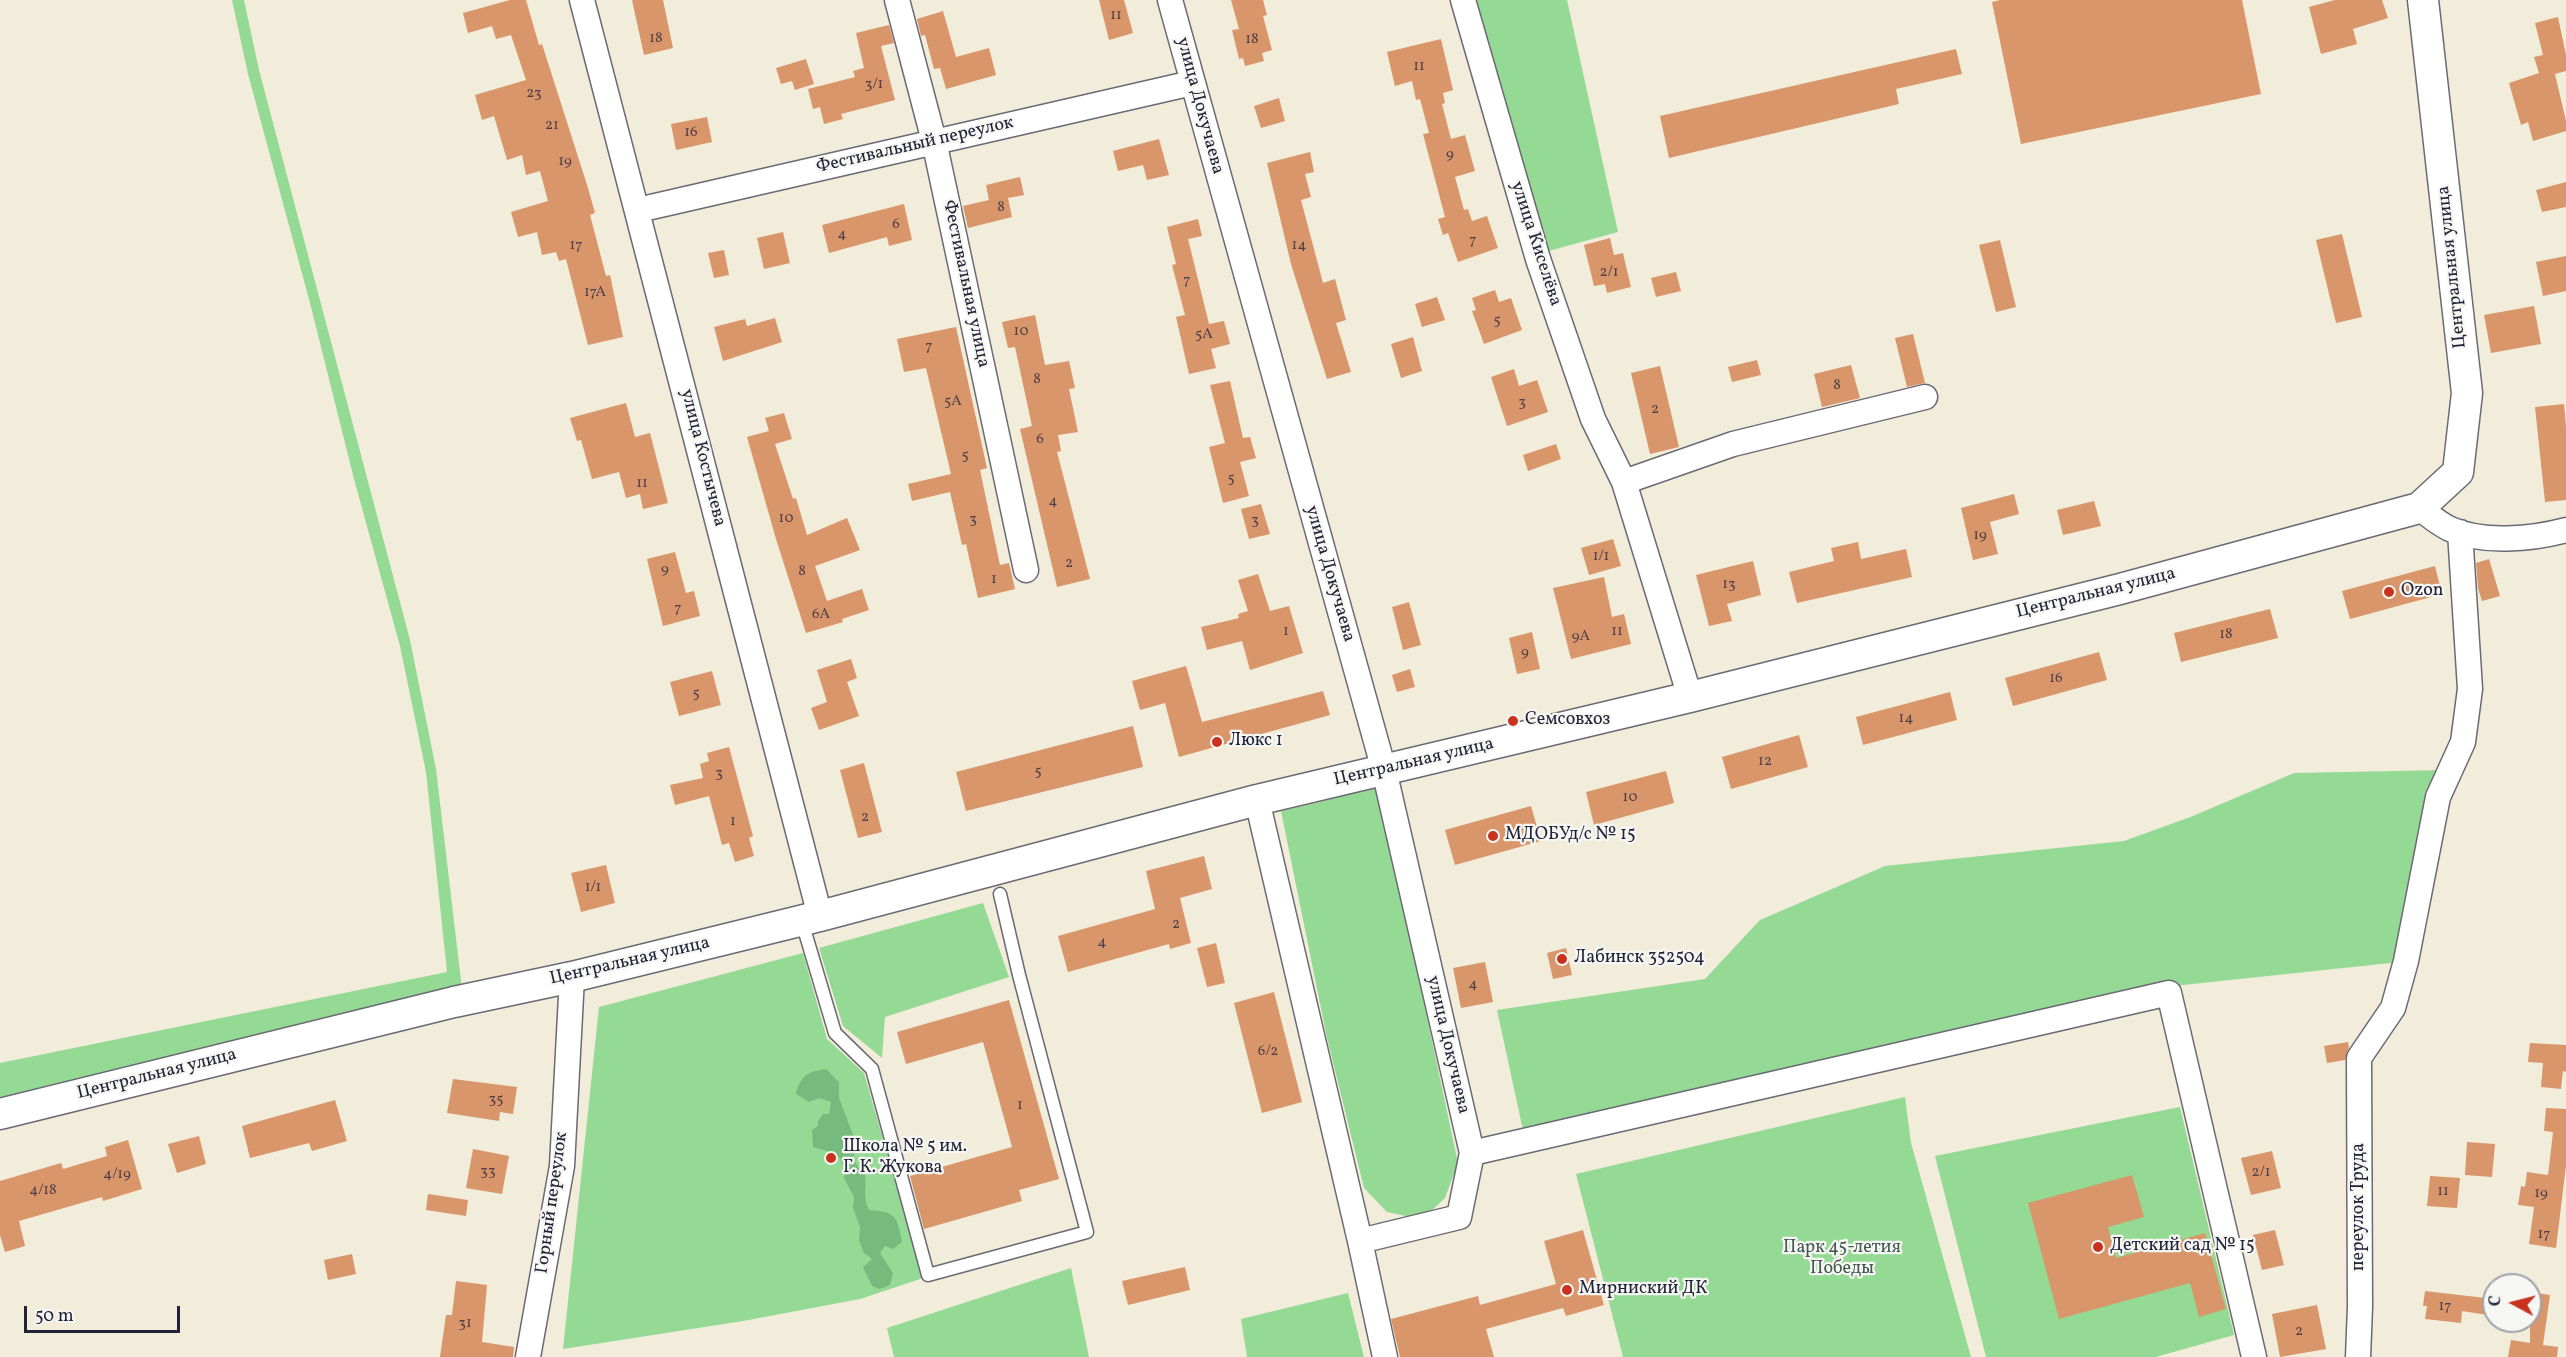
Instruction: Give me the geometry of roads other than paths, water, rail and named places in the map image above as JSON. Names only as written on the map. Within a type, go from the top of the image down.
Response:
[{"type":"street","name":"улица Костычева","points":[[582,0],[638,210],[811,918]]},
{"type":"street","name":"Фестивальная улица","points":[[897,0],[934,141],[1026,570]]},
{"type":"street","name":"улица Докучаева","points":[[1170,0],[1384,770],[1472,1153]]},
{"type":"street","name":"улица Киселёва","points":[[1463,0],[1538,260],[1593,419],[1624,482],[1690,697]]},
{"type":"street","name":"Центральная улица","points":[[0,1114],[454,1002],[572,977],[811,918],[1257,800],[1690,697],[2108,592],[2419,508],[2458,472],[2467,393],[2423,0]]},
{"type":"street","name":"Фестивальный переулок","points":[[638,210],[1192,83]]},
{"type":"street","points":[[1624,482],[1733,444],[1925,397]]},
{"type":"street","points":[[2419,508],[2449,529],[2491,537],[2534,538],[2566,530]]},
{"type":"street","name":"переулок Труда","points":[[2358,1357],[2360,1307],[2359,1058],[2392,1008],[2406,961],[2438,797],[2463,742],[2470,689],[2460,532]]},
{"type":"street","points":[[1257,800],[1385,1357]]},
{"type":"street","name":"Горный переулок","points":[[528,1357],[562,1166],[572,977]]},
{"type":"street","points":[[1360,1241],[1459,1217],[1472,1153],[2169,993],[2254,1357]]},
{"type":"lane","points":[[811,918],[835,1033],[872,1069],[928,1275],[1086,1232],[1000,894]]},
{"type":"place","name":"Ozon","points":[[2389,592]]},
{"type":"place","name":"Семсовхоз","points":[[1513,721]]},
{"type":"place","name":"Люкс 1","points":[[1217,742]]},
{"type":"place","name":"МДОБУд/с № 15","points":[[1493,836]]},
{"type":"place","name":"Лабинск 352504","points":[[1562,959]]},
{"type":"place","name":"Школа № 5 им. Г. К. Жукова","points":[[831,1158]]},
{"type":"place","name":"Детский сад № 15","points":[[2098,1247]]},
{"type":"place","name":"Мирниский ДК","points":[[1567,1290]]},
{"type":"park label","name":"Парк 45-летия Победы","points":[[1842,1259]]}]
